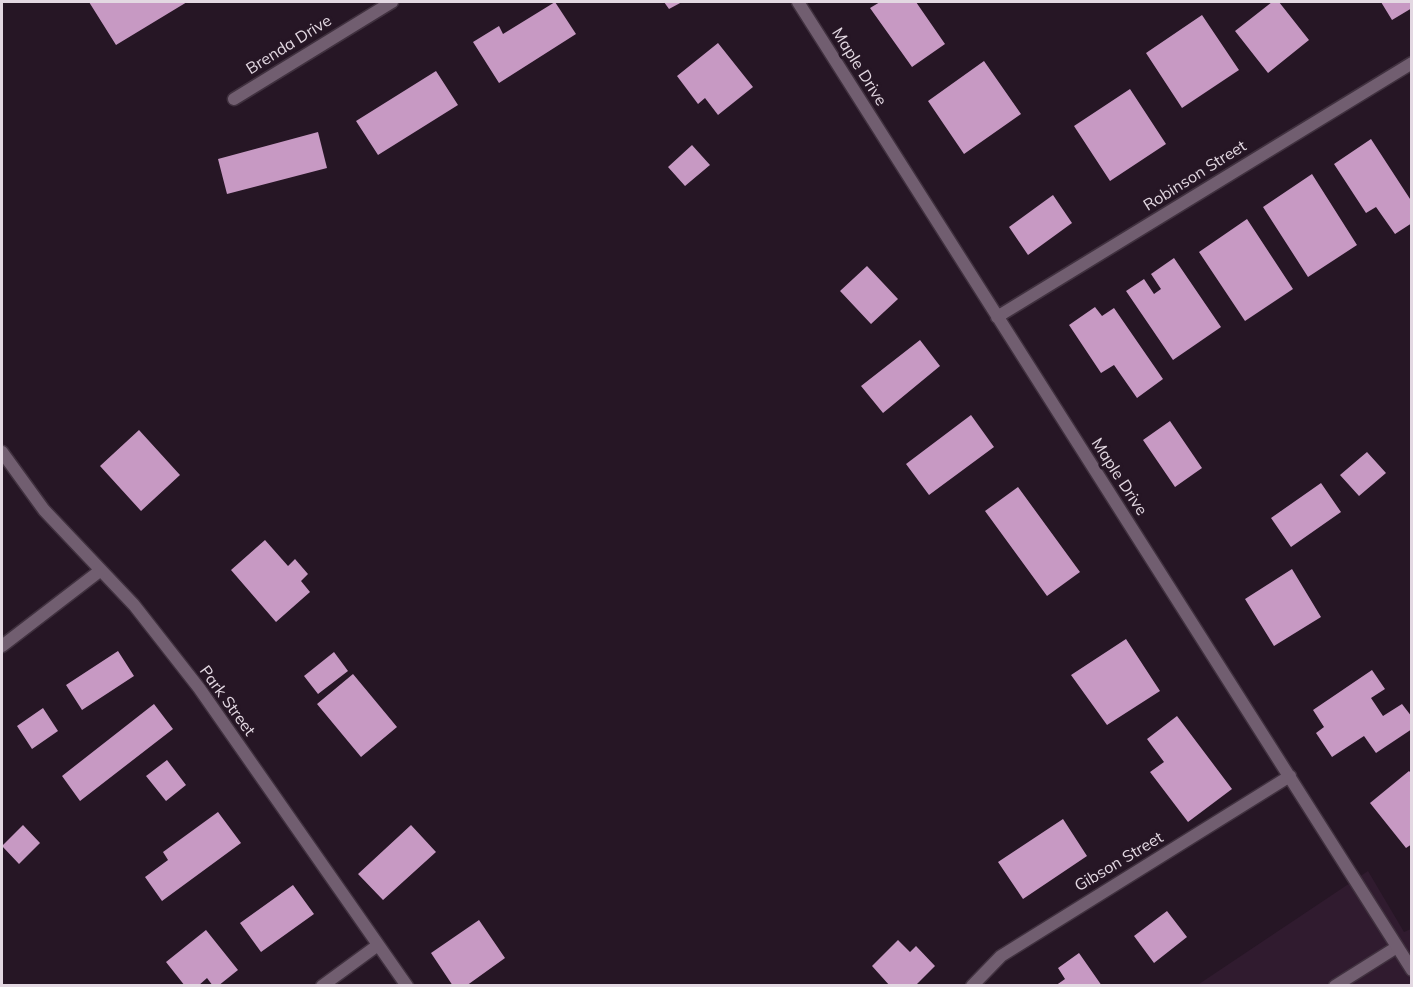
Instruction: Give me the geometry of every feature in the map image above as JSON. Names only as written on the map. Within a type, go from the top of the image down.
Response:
[{"type":"street","name":"Brenda Drive","points":[[234,99],[392,2]]},
{"type":"street","name":"Maple Drive","points":[[798,2],[1412,970]]},
{"type":"street","name":"Robinson Street","points":[[996,317],[1412,63]]},
{"type":"street","name":"Park Street","points":[[2,452],[44,510],[134,605],[199,688],[406,986]]},
{"type":"street","points":[[2,646],[101,570]]},
{"type":"street","name":"Gibson Street","points":[[972,986],[1001,956],[1103,890],[1290,776]]},
{"type":"street","points":[[322,986],[378,945]]},
{"type":"street","points":[[1335,986],[1397,947]]},
{"type":"shaded area","points":[[1368,871],[1404,932],[1411,929],[1411,985],[1196,986]]},
{"type":"building","points":[[89,2],[187,2],[116,45]]},
{"type":"building","points":[[555,2],[576,34],[499,83],[473,42],[499,26],[503,34]]},
{"type":"building","points":[[664,2],[682,2],[669,9]]},
{"type":"building","points":[[880,2],[916,2],[945,44],[912,67],[870,8]]},
{"type":"building","points":[[1272,2],[1279,2],[1309,40],[1268,73],[1235,31]]},
{"type":"building","points":[[1381,2],[1412,2],[1412,8],[1392,20]]},
{"type":"building","points":[[1202,15],[1239,70],[1182,108],[1146,53]]},
{"type":"building","points":[[718,43],[753,87],[718,115],[705,98],[698,104],[677,76]]},
{"type":"building","points":[[984,61],[1021,114],[964,154],[928,101]]},
{"type":"building","points":[[436,71],[458,105],[378,155],[356,121]]},
{"type":"building","points":[[1130,89],[1166,144],[1110,181],[1074,126]]},
{"type":"building","points":[[318,132],[327,168],[227,194],[218,159]]},
{"type":"building","points":[[1371,139],[1412,202],[1412,223],[1395,234],[1376,207],[1366,213],[1334,164]]},
{"type":"building","points":[[692,145],[710,165],[685,186],[668,167]]},
{"type":"building","points":[[1312,174],[1357,245],[1308,277],[1263,207]]},
{"type":"building","points":[[1053,195],[1072,223],[1028,255],[1009,227]]},
{"type":"building","points":[[1247,219],[1293,289],[1245,321],[1199,252]]},
{"type":"building","points":[[1174,258],[1221,327],[1173,360],[1126,291],[1144,279],[1154,294],[1161,289],[1151,274]]},
{"type":"building","points":[[867,266],[898,299],[871,324],[840,291]]},
{"type":"building","points":[[1095,307],[1102,316],[1114,308],[1163,379],[1137,398],[1114,365],[1101,373],[1069,325]]},
{"type":"building","points":[[920,340],[940,366],[883,413],[861,386]]},
{"type":"building","points":[[971,415],[994,447],[929,495],[906,464]]},
{"type":"building","points":[[1170,421],[1202,468],[1175,487],[1143,440]]},
{"type":"building","points":[[139,430],[180,475],[141,511],[100,466]]},
{"type":"building","points":[[1367,452],[1386,473],[1359,496],[1340,475]]},
{"type":"building","points":[[1321,483],[1341,512],[1291,547],[1271,518]]},
{"type":"building","points":[[1018,487],[1080,572],[1047,596],[985,511]]},
{"type":"building","points":[[265,540],[288,566],[295,559],[308,574],[301,581],[310,592],[276,622],[231,570]]},
{"type":"building","points":[[1292,569],[1321,617],[1274,646],[1245,599]]},
{"type":"building","points":[[1126,639],[1160,691],[1107,725],[1071,675]]},
{"type":"building","points":[[118,651],[134,676],[82,710],[66,685]]},
{"type":"building","points":[[334,652],[348,671],[318,694],[304,676]]},
{"type":"building","points":[[1372,670],[1385,689],[1371,698],[1383,716],[1402,704],[1412,717],[1412,729],[1376,753],[1364,736],[1332,757],[1316,733],[1324,727],[1313,710]]},
{"type":"building","points":[[353,674],[397,727],[361,757],[317,704]]},
{"type":"building","points":[[154,704],[173,729],[80,801],[62,776]]},
{"type":"building","points":[[43,708],[58,731],[32,749],[17,726]]},
{"type":"building","points":[[1177,716],[1232,789],[1188,822],[1150,772],[1164,762],[1147,739]]},
{"type":"building","points":[[167,760],[186,785],[166,801],[146,776]]},
{"type":"building","points":[[1409,771],[1412,774],[1412,844],[1406,848],[1370,803]]},
{"type":"building","points":[[218,812],[241,843],[162,901],[145,877],[168,860],[163,852]]},
{"type":"building","points":[[1063,819],[1087,856],[1023,899],[998,862]]},
{"type":"building","points":[[23,825],[40,843],[19,864],[2,846]]},
{"type":"building","points":[[411,825],[436,852],[383,900],[358,874]]},
{"type":"building","points":[[293,885],[314,914],[261,952],[240,923]]},
{"type":"building","points":[[1167,911],[1187,937],[1154,963],[1134,936]]},
{"type":"building","points":[[479,920],[505,958],[466,986],[453,986],[431,953]]},
{"type":"building","points":[[206,930],[238,970],[218,986],[213,986],[207,978],[198,986],[185,986],[166,962]]},
{"type":"building","points":[[898,940],[910,952],[916,946],[935,966],[915,986],[890,986],[872,966]]},
{"type":"building","points":[[1079,953],[1102,986],[1055,986],[1065,979],[1058,968]]}]
